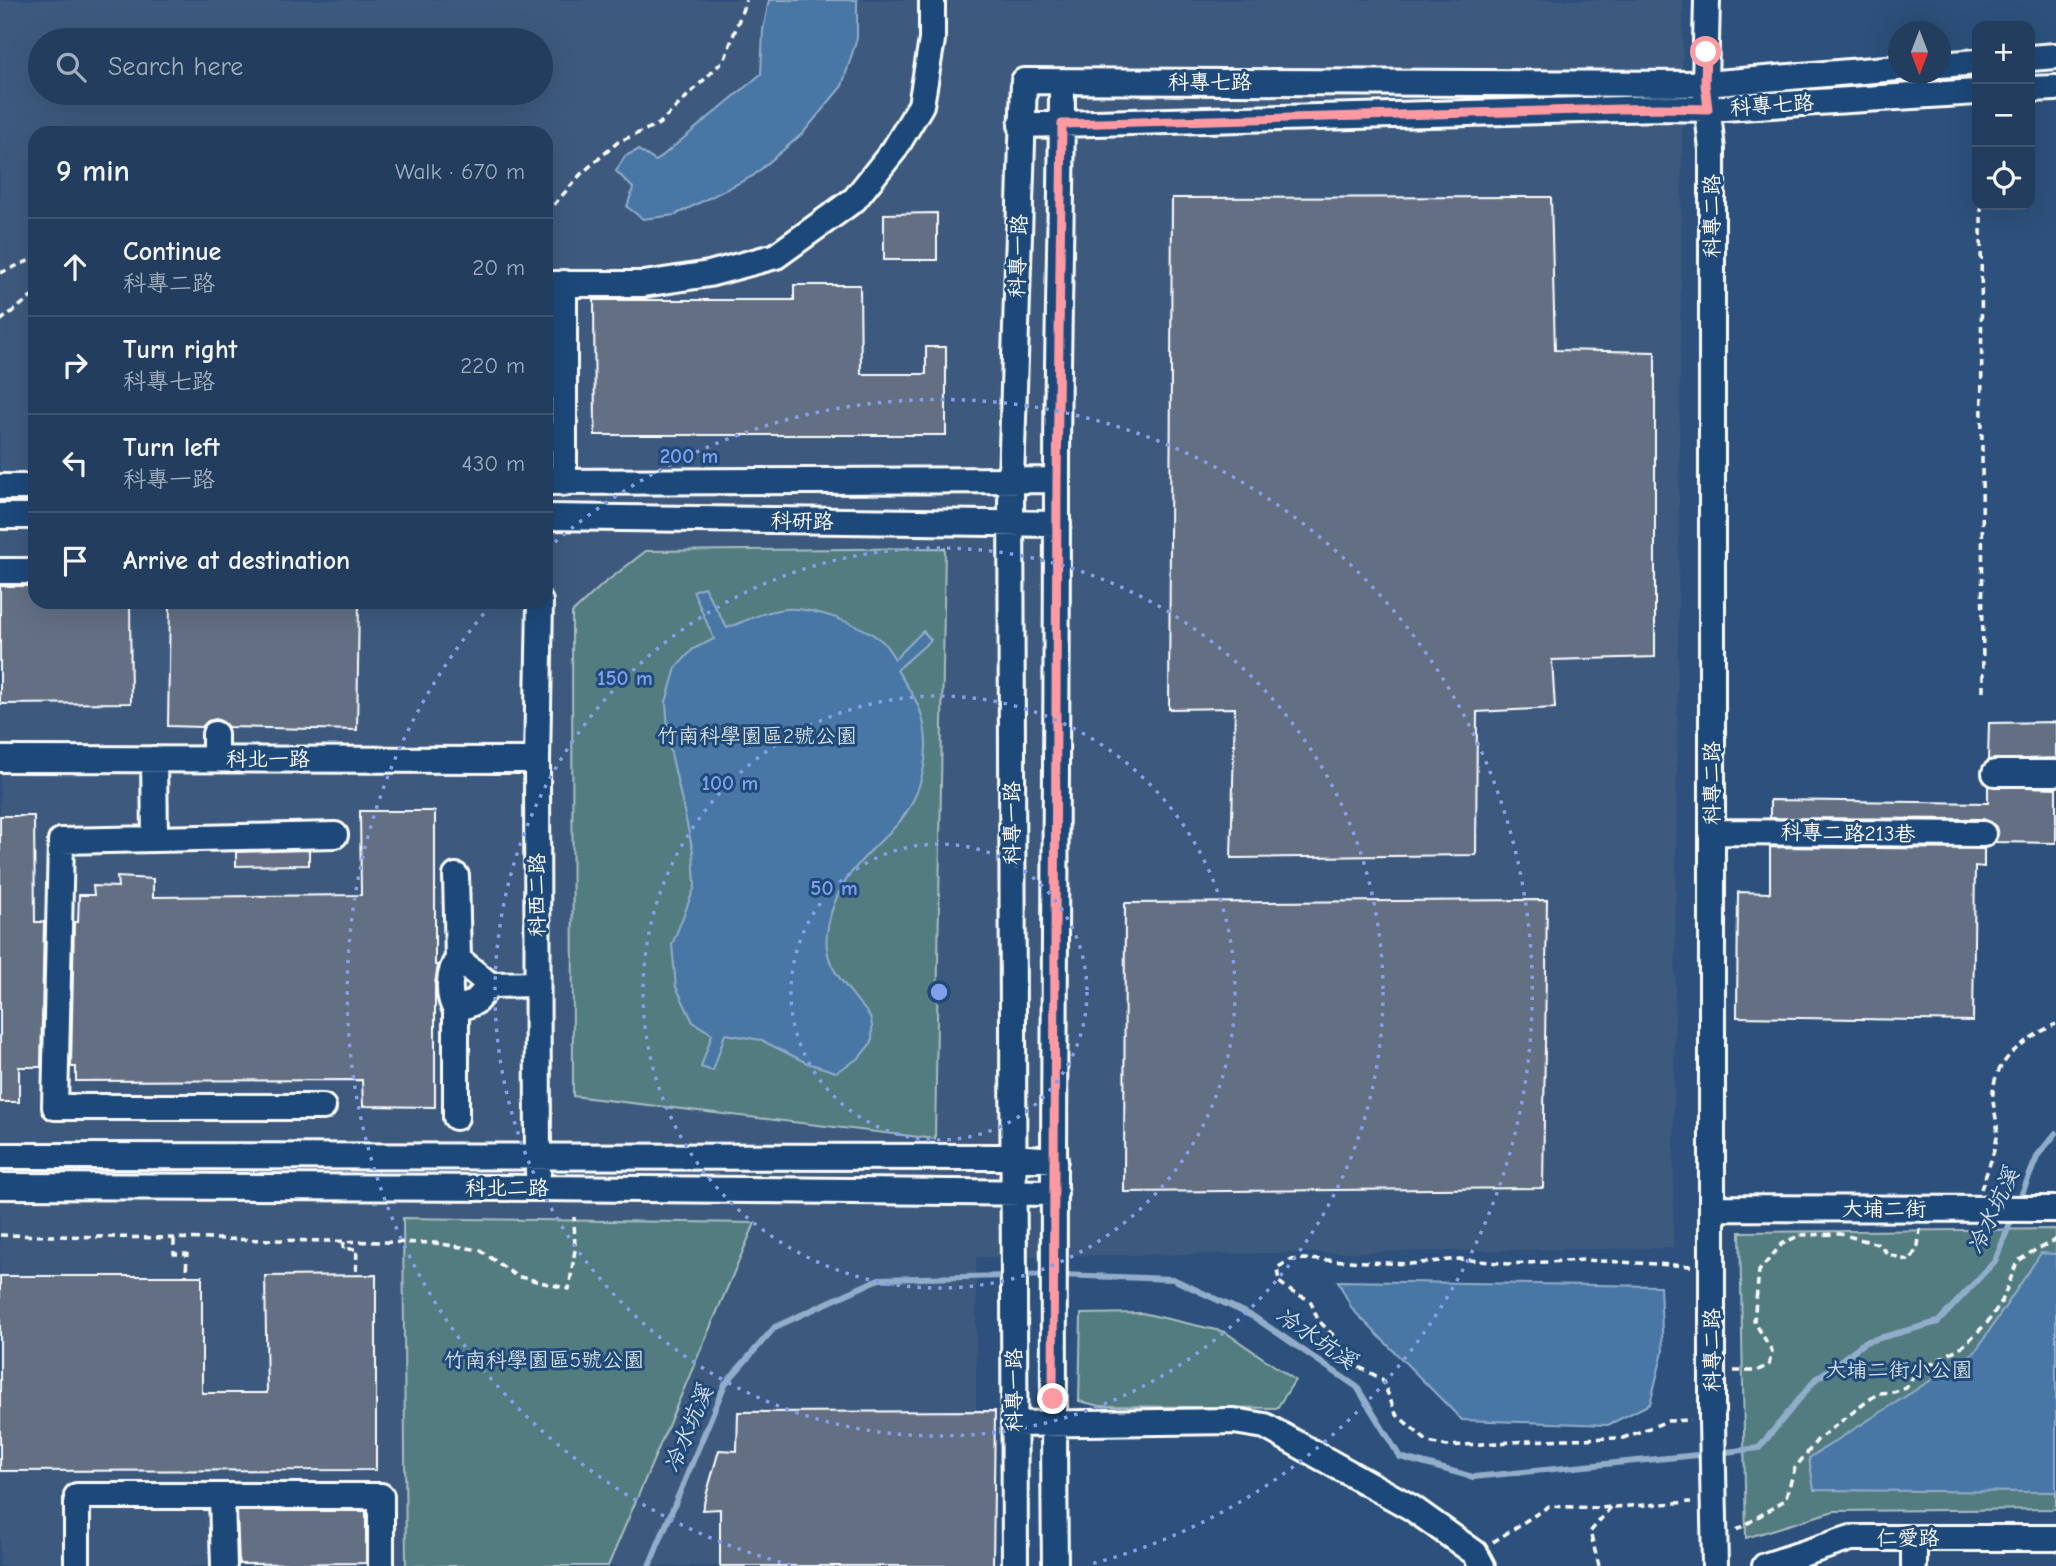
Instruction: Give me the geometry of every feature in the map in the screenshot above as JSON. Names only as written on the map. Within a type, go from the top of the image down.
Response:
[{"type":"street","points":[[555,482],[555,283],[644,284],[709,274],[776,256],[855,199],[894,150],[922,105],[932,40],[932,0]]},
{"type":"street","name":"科專二路","points":[[1707,0],[1705,84],[1712,150],[1712,1208],[1703,1421],[1703,1497],[1715,1566]]},
{"type":"street","points":[[2035,58],[2056,56]]},
{"type":"street","points":[[1951,64],[1972,62]]},
{"type":"street","name":"科專七路","points":[[1024,81],[1705,84],[1888,69]]},
{"type":"street","name":"科專一路","points":[[1015,1566],[1011,480],[1024,81]]},
{"type":"street","name":"科專一路","points":[[1055,1566],[1052,1327],[1062,82]]},
{"type":"street","points":[[2035,89],[2056,88]]},
{"type":"street","name":"科專七路","points":[[1021,125],[1660,108],[1708,109],[1972,92]]},
{"type":"street","name":"科研路","points":[[555,482],[1057,480]]},
{"type":"street","points":[[0,487],[28,487]]},
{"type":"street","points":[[0,516],[28,516]]},
{"type":"street","name":"科研路","points":[[553,517],[1058,524]]},
{"type":"street","points":[[0,571],[28,571]]},
{"type":"street","name":"科西二路","points":[[538,1188],[537,760],[540,609]]},
{"type":"street","points":[[215,734],[215,759]]},
{"type":"street","name":"科北一路","points":[[0,759],[537,760]]},
{"type":"street","points":[[154,759],[155,839]]},
{"type":"street","points":[[1994,773],[2056,773]]},
{"type":"street","name":"科專二路213巷","points":[[1712,832],[1983,834]]},
{"type":"street","points":[[323,1107],[55,1107],[61,841],[335,835]]},
{"type":"street","points":[[456,876],[458,959],[451,968],[450,1001],[456,1010],[456,1116]]},
{"type":"street","points":[[458,959],[490,985],[537,984]]},
{"type":"street","points":[[456,1010],[475,1002],[490,985]]},
{"type":"street","name":"科北二路","points":[[0,1156],[1012,1157],[1055,1160]]},
{"type":"street","name":"科北二路","points":[[0,1186],[1055,1193]]},
{"type":"street","name":"大埔二街","points":[[1712,1208],[2056,1209]]},
{"type":"street","points":[[1014,1424],[1234,1421],[1265,1426],[1412,1508],[1475,1553],[1486,1555]]},
{"type":"street","points":[[77,1566],[77,1496],[381,1496],[381,1566]]},
{"type":"street","points":[[222,1497],[224,1566]]},
{"type":"street","name":"仁愛路","points":[[1765,1566],[1851,1538],[2056,1538]]},
{"type":"street","points":[[1914,1538],[1914,1566]]},
{"type":"path","points":[[553,206],[581,174],[618,142],[659,124],[725,59],[746,0]]},
{"type":"path","points":[[1980,210],[1983,693]]},
{"type":"path","points":[[0,273],[28,261]]},
{"type":"path","points":[[0,321],[28,299]]},
{"type":"path","points":[[1976,1209],[1997,1138],[1992,1092],[1998,1074],[2013,1051],[2035,1033],[2056,1024]]},
{"type":"path","points":[[1730,1371],[1756,1371],[1769,1365],[1772,1351],[1754,1321],[1757,1284],[1759,1271],[1782,1244],[1800,1235],[1840,1234],[1878,1244],[1888,1254],[1910,1261],[1918,1246],[1922,1209]]},
{"type":"path","points":[[0,1235],[435,1243],[480,1250],[516,1276],[569,1289],[575,1250],[574,1217]]},
{"type":"path","points":[[1731,1535],[1785,1500],[1795,1468],[1818,1439],[1878,1393],[1906,1388],[1916,1373],[1964,1345],[1987,1323],[2002,1301],[2017,1262],[2056,1237]]},
{"type":"path","points":[[173,1238],[174,1254],[187,1254],[186,1276]]},
{"type":"path","points":[[344,1241],[343,1249],[357,1249],[356,1275]]},
{"type":"path","points":[[1691,1266],[1584,1260],[1508,1264],[1460,1259],[1410,1264],[1304,1259],[1290,1260],[1277,1268],[1279,1282],[1292,1292],[1310,1300],[1318,1320],[1361,1368],[1382,1379],[1396,1414],[1428,1442],[1447,1446],[1623,1438],[1668,1421],[1703,1421]]},
{"type":"path","points":[[1486,1555],[1549,1506],[1611,1507],[1703,1497]]},
{"type":"path","points":[[1599,1566],[1590,1532],[1611,1507]]},
{"type":"shaded area","points":[[0,0],[1683,0],[1673,1248],[976,1257],[976,1416],[947,1566],[0,1566]]},
{"type":"shaded area","points":[[769,0],[857,0],[857,38],[842,86],[803,133],[753,176],[675,215],[643,219],[627,207],[633,188],[616,171],[625,156],[638,150],[656,161],[761,74],[763,30]]},
{"type":"shaded area","points":[[704,587],[727,628],[770,612],[796,609],[836,618],[862,629],[882,641],[895,659],[923,631],[931,640],[897,670],[918,705],[922,717],[926,747],[922,778],[910,807],[901,820],[858,864],[841,888],[830,916],[827,944],[831,963],[872,1023],[872,1042],[859,1058],[836,1072],[807,1063],[761,1040],[725,1034],[713,1071],[701,1067],[712,1034],[693,1022],[676,987],[672,945],[695,886],[693,851],[669,744],[666,702],[676,668],[693,649],[714,639],[693,591]]},
{"type":"shaded area","points":[[2041,1253],[2056,1254],[2056,1492],[1814,1490],[1809,1458],[1975,1352]]},
{"type":"shaded area","points":[[1338,1281],[1660,1286],[1663,1352],[1650,1404],[1608,1425],[1462,1420],[1352,1309]]},
{"type":"green space","name":"竹南科學園區2號公園","points":[[945,548],[935,1139],[573,1096],[572,613],[602,585],[646,551]]},
{"type":"green space","name":"竹南科學園區5號公園","points":[[403,1218],[755,1223],[608,1566],[406,1566]]},
{"type":"green space","name":"大埔二街小公園","points":[[2056,1229],[2056,1509],[1834,1511],[1746,1538],[1740,1232]]},
{"type":"green space","points":[[1142,1313],[1225,1332],[1295,1380],[1277,1408],[1100,1406],[1079,1401],[1081,1314]]},
{"type":"building","points":[[1551,197],[1555,350],[1655,352],[1655,657],[1552,660],[1555,708],[1477,712],[1476,855],[1231,858],[1235,708],[1169,709],[1172,198]]},
{"type":"building","points":[[937,213],[937,260],[884,260],[884,214]]},
{"type":"building","points":[[794,285],[860,285],[861,374],[926,374],[926,347],[946,347],[946,435],[595,435],[594,300],[794,300]]},
{"type":"building","points":[[0,586],[28,586],[28,609],[130,609],[131,703],[0,704]]},
{"type":"building","points":[[170,609],[359,609],[357,730],[228,727],[216,719],[208,721],[202,727],[168,726]]},
{"type":"building","points":[[2056,722],[2056,758],[1988,760],[1989,723]]},
{"type":"building","points":[[1988,786],[2056,788],[2056,843],[1995,842],[1998,835],[1996,827],[1983,819],[1770,818],[1770,800],[1988,803]]},
{"type":"building","points":[[360,811],[435,811],[435,965],[438,965],[435,984],[435,1107],[363,1106],[362,1080],[76,1081],[76,1067],[71,1067],[74,922],[78,922],[79,895],[94,895],[93,886],[118,887],[117,877],[153,879],[153,897],[361,895]]},
{"type":"building","points":[[0,816],[34,816],[35,922],[44,922],[41,1067],[19,1067],[19,1102],[0,1102]]},
{"type":"building","points":[[1770,847],[1984,849],[1984,867],[1975,866],[1973,1021],[1737,1017],[1738,892],[1770,893]]},
{"type":"building","points":[[309,850],[309,865],[236,866],[236,852]]},
{"type":"building","points":[[1547,900],[1543,1188],[1124,1192],[1125,903]]},
{"type":"building","points":[[376,1275],[376,1470],[0,1471],[0,1276],[202,1276],[202,1393],[267,1393],[265,1276]]},
{"type":"building","points":[[995,1411],[993,1566],[720,1566],[720,1509],[702,1510],[719,1450],[737,1451],[738,1412]]},
{"type":"building","points":[[237,1511],[366,1511],[366,1563],[239,1564]]},
{"type":"waterway","name":"冷水坑溪","points":[[2018,1203],[2038,1155],[2056,1133]]},
{"type":"waterway","name":"冷水坑溪","points":[[1718,1453],[1759,1448],[1815,1380],[1865,1342],[1938,1322],[1995,1261],[2013,1216]]},
{"type":"waterway","name":"冷水坑溪","points":[[1018,1276],[1049,1275]]},
{"type":"waterway","name":"冷水坑溪","points":[[1060,1275],[1173,1279],[1254,1317],[1357,1387],[1400,1457],[1473,1477],[1708,1454]]},
{"type":"waterway","name":"冷水坑溪","points":[[649,1566],[725,1384],[775,1327],[879,1279],[1007,1276]]},
{"type":"route","points":[[1053,1399],[1057,480],[1062,124],[1660,108],[1708,109],[1705,84],[1706,52]]}]
